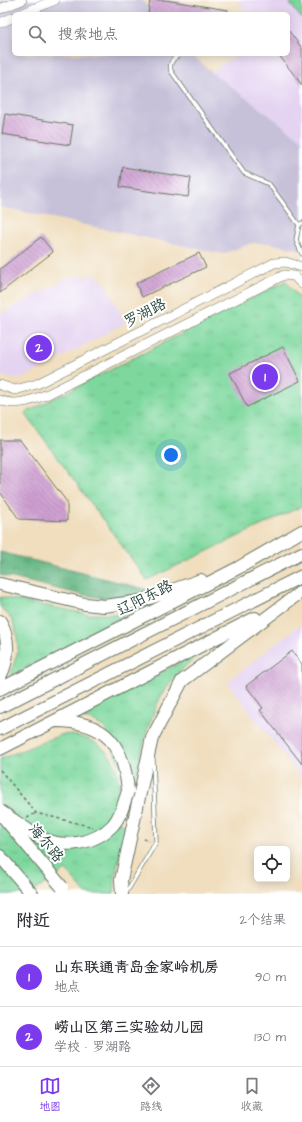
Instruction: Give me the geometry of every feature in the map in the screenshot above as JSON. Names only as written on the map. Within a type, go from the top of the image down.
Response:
[{"type":"main road","name":"辽阳东路","points":[[0,689],[238,568],[302,531]]},
{"type":"main road","points":[[0,584],[85,604],[104,606],[141,601],[238,568],[302,541]]},
{"type":"main road","name":"辽阳东路","points":[[0,707],[302,553]]},
{"type":"main road","points":[[0,729],[302,576]]},
{"type":"main road","points":[[122,894],[121,880],[152,738],[182,681],[302,591]]},
{"type":"main road","points":[[0,749],[302,595]]},
{"type":"main road","points":[[0,621],[3,626],[7,643],[6,659],[0,677]]},
{"type":"main road","points":[[0,812],[39,837],[55,843],[74,844],[96,837],[112,825],[122,809],[128,791],[124,763],[115,745],[105,734],[91,726],[79,723],[55,722]]},
{"type":"main road","name":"海尔路","points":[[0,812],[65,891]]},
{"type":"main road","points":[[0,856],[32,894]]},
{"type":"street","points":[[0,9],[22,0]]},
{"type":"street","points":[[26,12],[55,0]]},
{"type":"street","points":[[0,23],[12,18]]},
{"type":"street","name":"罗湖路","points":[[0,385],[15,390],[37,384],[274,263],[285,262],[302,267]]},
{"type":"street","points":[[0,400],[6,402],[23,403],[48,394],[284,275],[294,276],[302,284]]},
{"type":"lane","points":[[177,56],[171,61],[171,72],[244,173],[269,184],[301,224],[296,240],[302,254]]},
{"type":"lane","points":[[125,894],[156,842],[152,738]]},
{"type":"path","points":[[0,770],[36,813],[94,827]]},
{"type":"shaded area","points":[[0,0],[142,0],[151,12],[12,12],[12,56],[194,56],[211,72],[302,140],[302,250],[269,243],[252,243],[223,254],[0,207]]},
{"type":"shaded area","points":[[237,0],[300,0],[302,2],[302,212],[200,79],[236,56],[290,56],[290,12],[246,12]]},
{"type":"shaded area","points":[[96,275],[105,283],[125,323],[25,377],[17,379],[4,377],[0,374],[0,314],[70,277]]},
{"type":"shaded area","points":[[300,625],[302,628],[302,779],[227,682]]},
{"type":"green space","points":[[295,0],[302,0],[302,19],[290,4]]},
{"type":"green space","points":[[286,281],[302,302],[302,506],[147,580],[25,413]]},
{"type":"green space","points":[[0,552],[153,591],[113,599],[83,595],[0,575]]},
{"type":"green space","points":[[0,597],[88,614],[127,614],[10,677],[18,650],[17,635],[12,619],[0,607]]},
{"type":"green space","points":[[203,651],[177,674],[165,689],[158,702],[146,733],[131,795],[105,728],[89,719],[73,717]]},
{"type":"green space","points":[[63,734],[74,735],[94,742],[109,755],[118,773],[118,798],[111,817],[126,826],[115,876],[114,894],[86,894],[66,870],[30,894],[0,894],[0,759]]},
{"type":"building","points":[[150,0],[165,0],[228,10],[228,12],[148,12]]},
{"type":"building","points":[[290,33],[302,48],[302,85],[280,56],[290,56]]},
{"type":"building","points":[[5,114],[73,125],[70,145],[2,134]]},
{"type":"building","points":[[123,167],[191,178],[188,197],[120,187]]},
{"type":"building","points":[[41,237],[53,252],[0,293],[0,269]]},
{"type":"building","points":[[199,253],[206,267],[142,297],[136,283]]},
{"type":"building","points":[[283,347],[300,381],[247,407],[230,373]]},
{"type":"building","points":[[0,440],[20,440],[67,502],[67,521],[19,519],[0,492]]},
{"type":"building","points":[[292,651],[302,664],[302,764],[260,710],[263,708],[246,686]]},
{"type":"place","name":"崂山区第三实验幼儿园","points":[[39,348]]},
{"type":"place","name":"山东联通青岛金家岭机房","points":[[265,377]]}]
